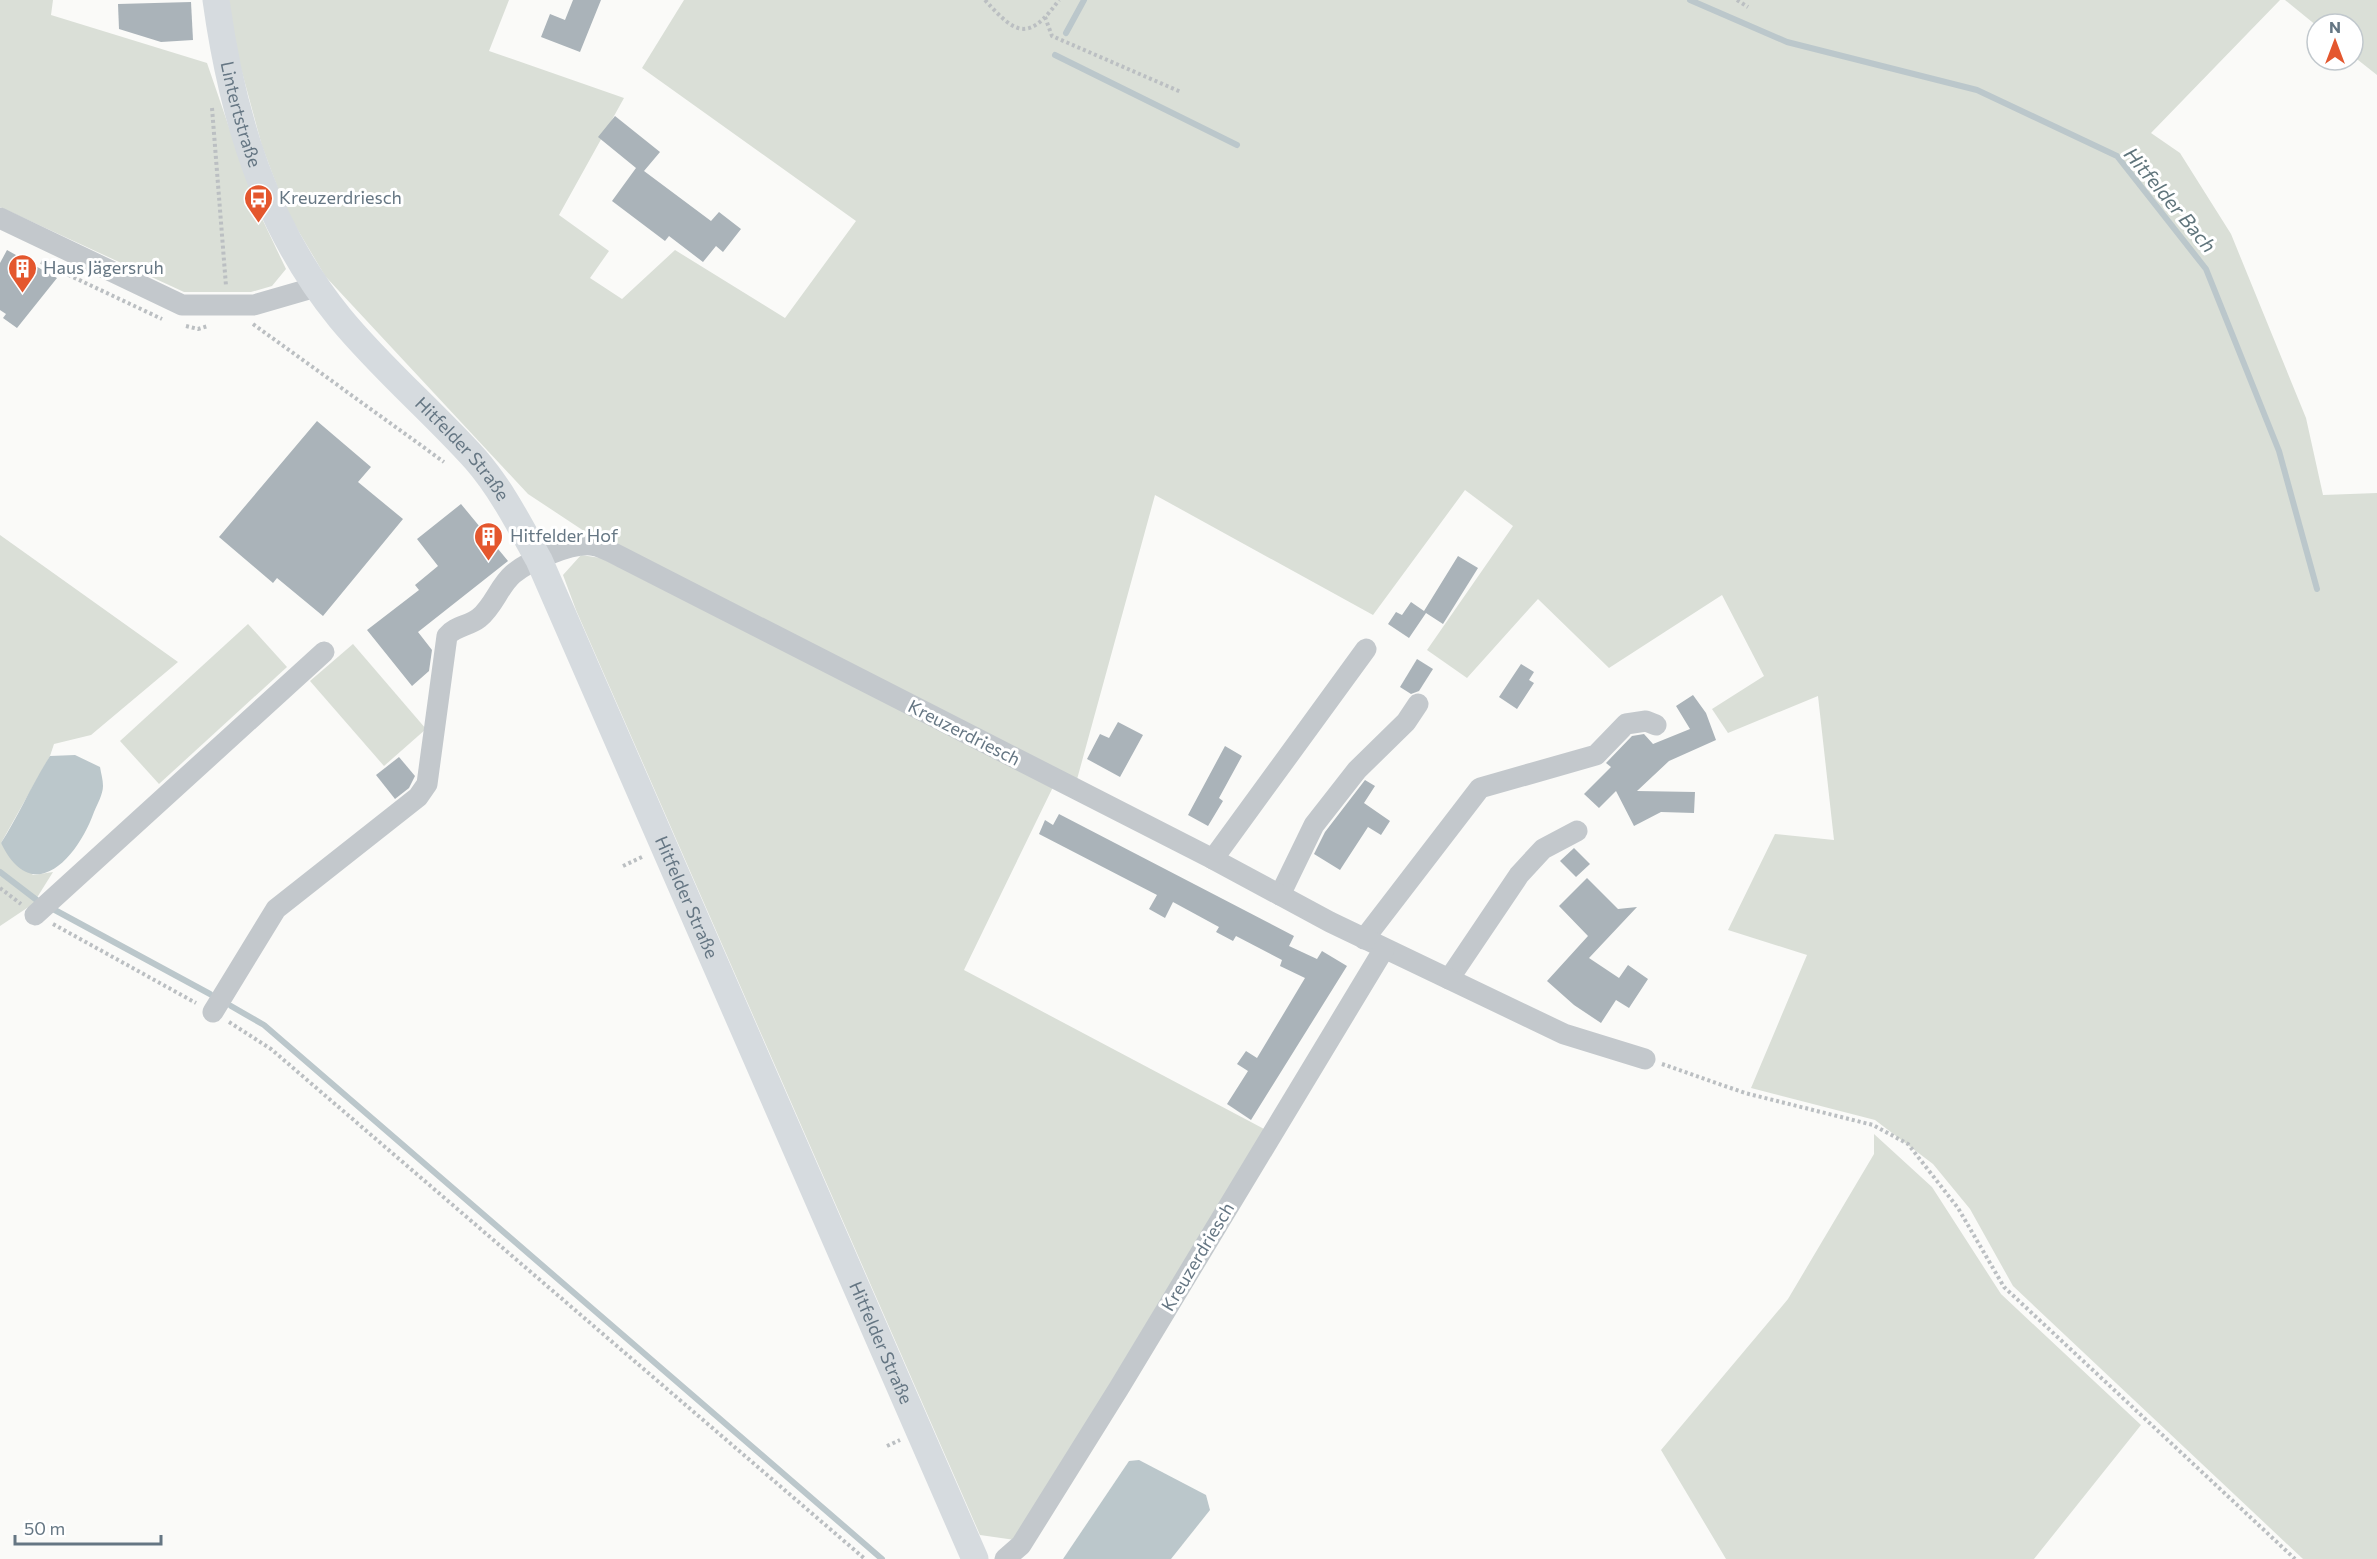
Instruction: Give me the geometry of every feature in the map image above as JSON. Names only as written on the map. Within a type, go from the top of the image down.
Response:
[{"type":"main road","name":"Lintertstraße","points":[[216,0],[223,53],[246,146],[275,217],[316,287]]},
{"type":"main road","name":"Hitfelder Straße","points":[[316,287],[368,350],[477,461],[510,508],[539,560],[975,1559]]},
{"type":"street","points":[[0,218],[182,305],[228,307],[275,301],[316,287]]},
{"type":"street","name":"Kreuzerdriesch","points":[[213,1012],[276,909],[418,797],[427,784],[447,636],[452,631],[477,619],[494,603],[512,575],[539,560],[572,547],[592,545],[625,559],[1384,949],[1564,1034],[1645,1059]]},
{"type":"street","points":[[1213,860],[1366,649]]},
{"type":"street","points":[[35,915],[324,652]]},
{"type":"street","points":[[1280,895],[1314,825],[1357,770],[1406,722],[1418,704]]},
{"type":"street","points":[[1364,939],[1480,788],[1596,754],[1626,724],[1646,721],[1656,725]]},
{"type":"street","points":[[1449,980],[1520,875],[1543,849],[1577,831]]},
{"type":"street","name":"Kreuzerdriesch","points":[[1005,1559],[1021,1545],[1119,1388],[1384,949]]},
{"type":"path","points":[[985,0],[1013,27],[1025,30],[1036,27],[1059,0]]},
{"type":"path","points":[[1737,0],[1748,7]]},
{"type":"path","points":[[1045,17],[1052,36],[1181,92]]},
{"type":"path","points":[[212,100],[228,307],[412,436],[453,469]]},
{"type":"path","points":[[640,845],[650,866]]},
{"type":"path","points":[[0,888],[35,915],[213,1012],[271,1049],[865,1559]]},
{"type":"path","points":[[1645,1059],[1745,1093],[1873,1125],[1908,1144],[1958,1208],[2004,1287],[2295,1559]]},
{"type":"path","points":[[895,1429],[905,1451]]},
{"type":"shaded area","points":[[0,0],[53,0],[51,15],[207,63],[256,206],[286,269],[272,286],[251,292],[184,292],[0,207]]},
{"type":"shaded area","points":[[229,0],[509,0],[489,51],[624,98],[559,215],[609,251],[590,278],[622,299],[675,250],[785,318],[856,221],[642,68],[684,0],[2280,0],[2151,133],[2180,153],[2231,234],[2306,418],[2323,495],[2377,493],[2377,1559],[2303,1559],[2013,1286],[1970,1209],[1933,1164],[1875,1120],[1751,1088],[1807,955],[1728,930],[1775,834],[1834,840],[1818,696],[1728,733],[1712,709],[1764,676],[1722,595],[1609,668],[1538,599],[1467,678],[1427,650],[1513,526],[1465,490],[1373,615],[1155,495],[1076,783],[590,535],[528,494],[325,276],[286,210],[262,146],[233,39]]},
{"type":"shaded area","points":[[2285,0],[2377,0],[2377,75],[2365,66],[2365,12],[2305,12],[2305,16]]},
{"type":"shaded area","points":[[0,535],[178,662],[91,735],[54,744],[50,756],[1,843],[33,875],[53,872],[33,904],[0,926]]},
{"type":"shaded area","points":[[581,555],[601,558],[1053,787],[964,970],[1266,1130],[1015,1540],[980,1535],[576,610],[563,575]]},
{"type":"shaded area","points":[[248,624],[287,667],[159,784],[120,741]]},
{"type":"shaded area","points":[[353,644],[426,729],[384,766],[310,681]]},
{"type":"shaded area","points":[[75,755],[100,767],[103,786],[100,799],[87,829],[66,859],[54,869],[40,874],[27,872],[14,862],[1,843],[50,756]]},
{"type":"shaded area","points":[[1874,1134],[1932,1187],[2001,1294],[2141,1425],[2034,1559],[1726,1559],[1661,1450],[1788,1299],[1874,1154]]},
{"type":"shaded area","points":[[1139,1460],[1206,1495],[1210,1510],[1171,1559],[1063,1559],[1129,1461]]},
{"type":"building","points":[[573,0],[601,0],[580,52],[541,37],[550,14],[565,20]]},
{"type":"building","points":[[191,2],[193,40],[161,42],[119,29],[118,4]]},
{"type":"building","points":[[615,116],[660,152],[644,171],[711,221],[719,212],[741,229],[723,252],[716,246],[703,262],[669,236],[665,241],[612,201],[636,168],[598,137]]},
{"type":"building","name":"Haus Jägersruh","points":[[7,250],[57,278],[17,328],[3,318],[6,314],[0,310],[0,263]]},
{"type":"building","points":[[317,421],[371,467],[358,482],[403,519],[323,616],[277,578],[273,583],[219,537]]},
{"type":"building","points":[[461,504],[508,561],[418,632],[432,650],[429,671],[412,686],[367,630],[419,590],[415,585],[438,566],[417,539]]},
{"type":"building","points":[[1458,556],[1478,568],[1443,624],[1426,613],[1409,638],[1388,624],[1396,612],[1402,615],[1411,602],[1424,611]]},
{"type":"building","points":[[1417,659],[1433,669],[1419,691],[1411,694],[1400,687]]},
{"type":"building","points":[[1521,664],[1534,672],[1529,680],[1534,683],[1517,709],[1499,697]]},
{"type":"building","points":[[1693,695],[1706,713],[1716,740],[1669,761],[1637,791],[1695,792],[1694,813],[1661,812],[1634,826],[1616,791],[1599,808],[1584,794],[1611,767],[1606,763],[1632,736],[1644,734],[1653,744],[1690,729],[1676,706]]},
{"type":"building","points":[[1118,722],[1143,735],[1120,777],[1087,759],[1100,734],[1109,738]]},
{"type":"building","points":[[1225,746],[1242,756],[1219,798],[1223,801],[1208,826],[1188,815]]},
{"type":"building","points":[[399,757],[415,776],[409,788],[395,799],[376,775]]},
{"type":"building","points":[[1365,780],[1375,786],[1364,803],[1390,821],[1381,835],[1368,827],[1340,870],[1314,854],[1325,832]]},
{"type":"building","points":[[1059,814],[1294,936],[1289,946],[1317,959],[1322,951],[1347,966],[1251,1120],[1227,1104],[1248,1071],[1237,1064],[1246,1051],[1257,1058],[1305,978],[1280,966],[1282,960],[1236,936],[1233,941],[1216,932],[1219,927],[1173,902],[1165,918],[1149,909],[1157,895],[1039,834],[1045,820],[1053,825]]},
{"type":"building","points":[[1574,848],[1590,864],[1576,877],[1560,861]]},
{"type":"building","points":[[1587,878],[1618,909],[1637,907],[1589,958],[1619,978],[1628,965],[1648,979],[1629,1008],[1616,1000],[1601,1023],[1574,1005],[1547,981],[1588,936],[1559,906]]},
{"type":"waterway","points":[[1066,33],[1084,0]]},
{"type":"waterway","name":"Hitfelder Bach","points":[[1690,0],[1787,42],[1977,90],[2117,156],[2206,269],[2279,451],[2317,589]]},
{"type":"waterway","points":[[1055,55],[1237,145]]},
{"type":"waterway","points":[[0,872],[38,901]]},
{"type":"waterway","points":[[53,909],[210,994]]},
{"type":"waterway","points":[[231,1006],[264,1025],[882,1559]]},
{"type":"place","name":"Kreuzerdriesch","points":[[258,224]]},
{"type":"place","name":"Haus Jägersruh","points":[[22,294]]},
{"type":"place","name":"Hitfelder Hof","points":[[489,562]]}]
